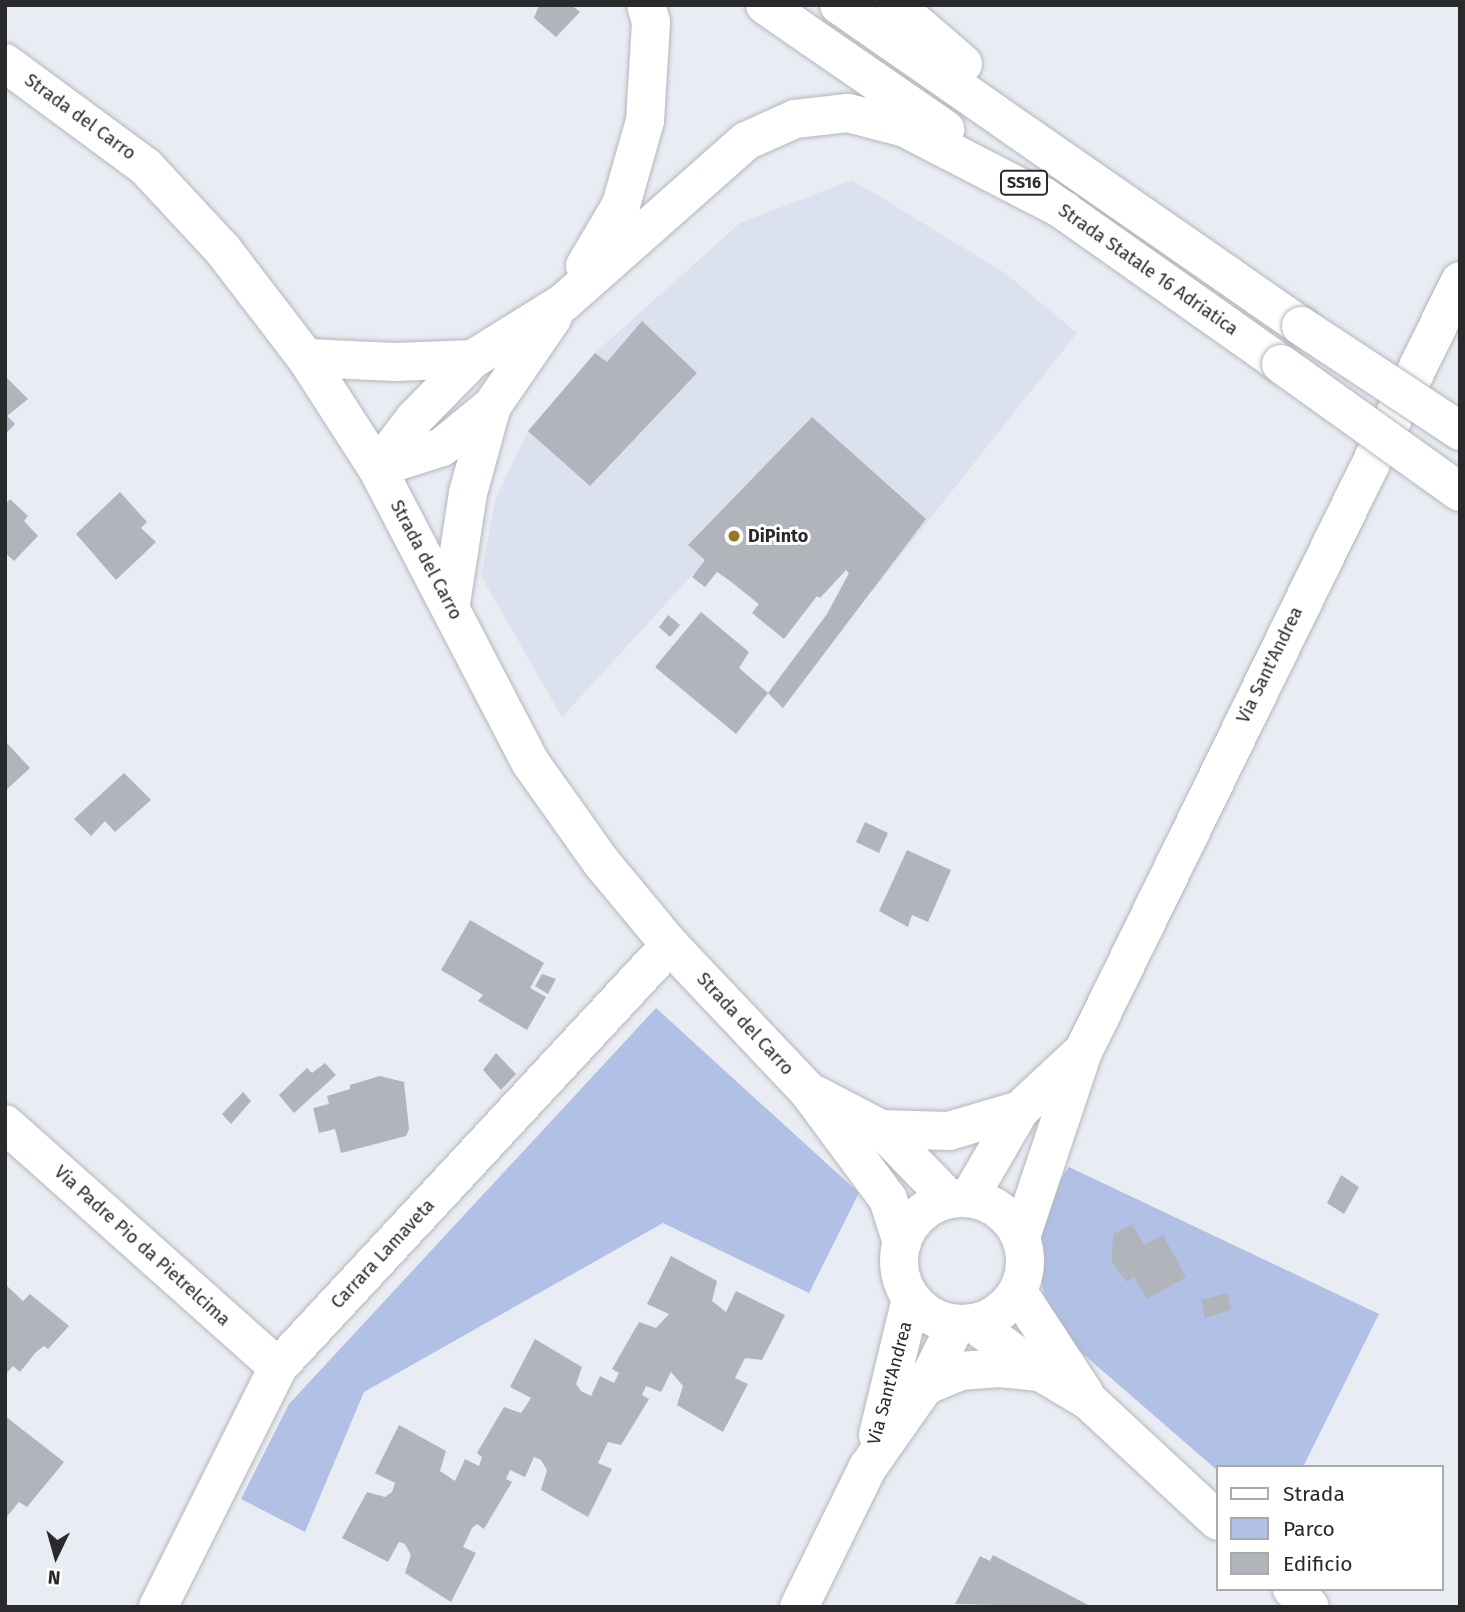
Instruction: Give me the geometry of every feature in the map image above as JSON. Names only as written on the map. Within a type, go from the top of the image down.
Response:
[{"type":"main road","points":[[377,468],[442,447],[492,406],[563,303],[621,205],[645,121],[651,22],[646,5]]},
{"type":"main road","name":"Strada Statale 16 Adriatica","points":[[765,5],[1064,210],[1460,492]]},
{"type":"main road","name":"SS16","points":[[839,5],[1096,180],[1301,326],[1460,431]]},
{"type":"main road","points":[[895,5],[1096,180]]},
{"type":"main road","name":"Strada del Carro","points":[[5,63],[146,167],[223,250],[306,358],[377,468],[451,603],[530,762],[601,862],[670,945],[808,1091],[888,1199],[902,1243]]},
{"type":"main road","points":[[377,468],[415,418],[473,359],[563,303],[746,141],[795,119],[848,113],[905,128],[1064,210]]},
{"type":"main road","name":"Via Sant'Andrea","points":[[1018,1292],[1026,1255],[1021,1237],[1083,1052],[1460,281]]},
{"type":"main road","points":[[306,358],[396,362],[473,359]]},
{"type":"main road","points":[[451,603],[468,493],[492,406]]},
{"type":"main road","name":"Carrara Lamaveta","points":[[158,1607],[278,1367],[670,945]]},
{"type":"main road","name":"Via Sant'Andrea","points":[[959,1199],[1020,1110],[1083,1052]]},
{"type":"main road","name":"Strada del Carro","points":[[808,1091],[881,1129],[959,1199]]},
{"type":"main road","points":[[881,1129],[949,1131],[1020,1110]]},
{"type":"main road","name":"Via Padre Pio da Pietrelcima","points":[[11,1143],[278,1367]]},
{"type":"main road","points":[[902,1243],[920,1214],[959,1199],[1000,1211],[1021,1237]]},
{"type":"main road","name":"Via Sant'Andrea","points":[[799,1607],[868,1467],[965,1324],[924,1312],[911,1299],[900,1272],[902,1243]]},
{"type":"main road","points":[[965,1324],[992,1318],[1018,1292],[1089,1401]]},
{"type":"main road","name":"Via Sant'Andrea","points":[[868,1467],[911,1299]]},
{"type":"main road","points":[[965,1324],[1089,1401],[1216,1519]]},
{"type":"main road","points":[[925,1386],[960,1371],[1000,1368],[1040,1372]]},
{"type":"main road","points":[[1294,1591],[1310,1607]]},
{"type":"shaded area","points":[[852,180],[1005,273],[1077,333],[872,592],[846,570],[820,598],[816,596],[790,630],[705,561],[562,717],[481,576],[495,500],[528,431],[595,353],[740,223]]},
{"type":"green space","points":[[656,1008],[859,1193],[809,1293],[663,1223],[364,1392],[305,1532],[241,1499],[289,1404]]},
{"type":"green space","points":[[1069,1167],[1379,1314],[1304,1465],[1216,1465],[1216,1469],[1075,1347],[1044,1295],[1038,1262],[1041,1221],[1049,1196]]},
{"type":"building","points":[[539,5],[571,5],[580,12],[556,37],[534,18]]},
{"type":"building","points":[[642,321],[697,373],[590,486],[528,431],[595,353],[607,362]]},
{"type":"building","points":[[5,376],[28,399],[7,416],[15,424],[5,434]]},
{"type":"building","points":[[812,417],[926,519],[783,708],[768,693],[827,614],[849,573],[846,570],[820,598],[817,596],[784,639],[752,613],[759,604],[729,580],[717,572],[705,587],[692,577],[705,560],[688,545]]},
{"type":"building","points":[[120,492],[147,522],[141,528],[156,542],[116,580],[76,534]]},
{"type":"building","points":[[10,499],[28,516],[24,521],[38,536],[14,561],[5,553],[5,505]]},
{"type":"building","points":[[701,612],[749,652],[739,668],[768,693],[736,734],[655,667]]},
{"type":"building","points":[[668,615],[680,625],[670,637],[659,627]]},
{"type":"building","points":[[5,741],[30,768],[5,791]]},
{"type":"building","points":[[124,773],[151,800],[115,832],[105,821],[91,836],[74,819]]},
{"type":"building","points":[[865,822],[888,833],[879,853],[856,842]]},
{"type":"building","points":[[907,850],[951,870],[928,922],[912,915],[908,927],[879,911]]},
{"type":"building","points":[[470,920],[544,963],[530,988],[546,997],[527,1030],[478,1001],[483,995],[441,970]]},
{"type":"building","points":[[542,974],[556,979],[548,994],[535,986]]},
{"type":"building","points":[[496,1053],[516,1074],[501,1090],[483,1070]]},
{"type":"building","points":[[325,1063],[336,1075],[294,1113],[279,1095],[307,1068],[312,1073]]},
{"type":"building","points":[[380,1076],[404,1082],[409,1129],[406,1136],[341,1153],[335,1129],[319,1133],[313,1108],[329,1104],[327,1096],[350,1089],[350,1085]]},
{"type":"building","points":[[243,1092],[251,1101],[231,1124],[222,1114]]},
{"type":"building","points":[[1341,1175],[1359,1187],[1344,1214],[1327,1203]]},
{"type":"building","points":[[1132,1224],[1144,1245],[1163,1235],[1186,1277],[1147,1299],[1134,1277],[1127,1282],[1112,1262],[1113,1234]]},
{"type":"building","points":[[671,1256],[717,1281],[712,1301],[726,1312],[736,1291],[785,1315],[762,1360],[745,1358],[735,1378],[748,1384],[723,1432],[677,1405],[683,1386],[671,1372],[661,1392],[646,1386],[642,1395],[649,1399],[621,1445],[608,1442],[598,1463],[612,1469],[588,1517],[541,1490],[547,1470],[541,1460],[534,1457],[525,1477],[510,1470],[506,1479],[512,1482],[484,1529],[477,1524],[472,1528],[463,1547],[476,1553],[451,1602],[405,1573],[411,1555],[405,1544],[399,1542],[388,1562],[342,1538],[367,1492],[385,1497],[392,1492],[395,1483],[375,1473],[399,1425],[446,1451],[440,1471],[455,1481],[465,1459],[479,1466],[482,1457],[477,1453],[504,1407],[521,1413],[531,1398],[510,1387],[535,1339],[582,1367],[576,1384],[581,1391],[591,1396],[600,1376],[614,1383],[619,1373],[612,1369],[639,1322],[656,1328],[669,1314],[647,1304]]},
{"type":"building","points":[[7,1286],[23,1301],[30,1294],[69,1326],[48,1349],[44,1346],[36,1352],[20,1372],[13,1366],[5,1375]]},
{"type":"building","points":[[1227,1293],[1231,1310],[1205,1318],[1201,1300]]},
{"type":"building","points":[[5,1416],[64,1462],[27,1507],[19,1502],[5,1519]]},
{"type":"building","points":[[993,1555],[1092,1607],[955,1604],[980,1556],[990,1561]]},
{"type":"place","name":"DiPinto","points":[[734,536]]}]
